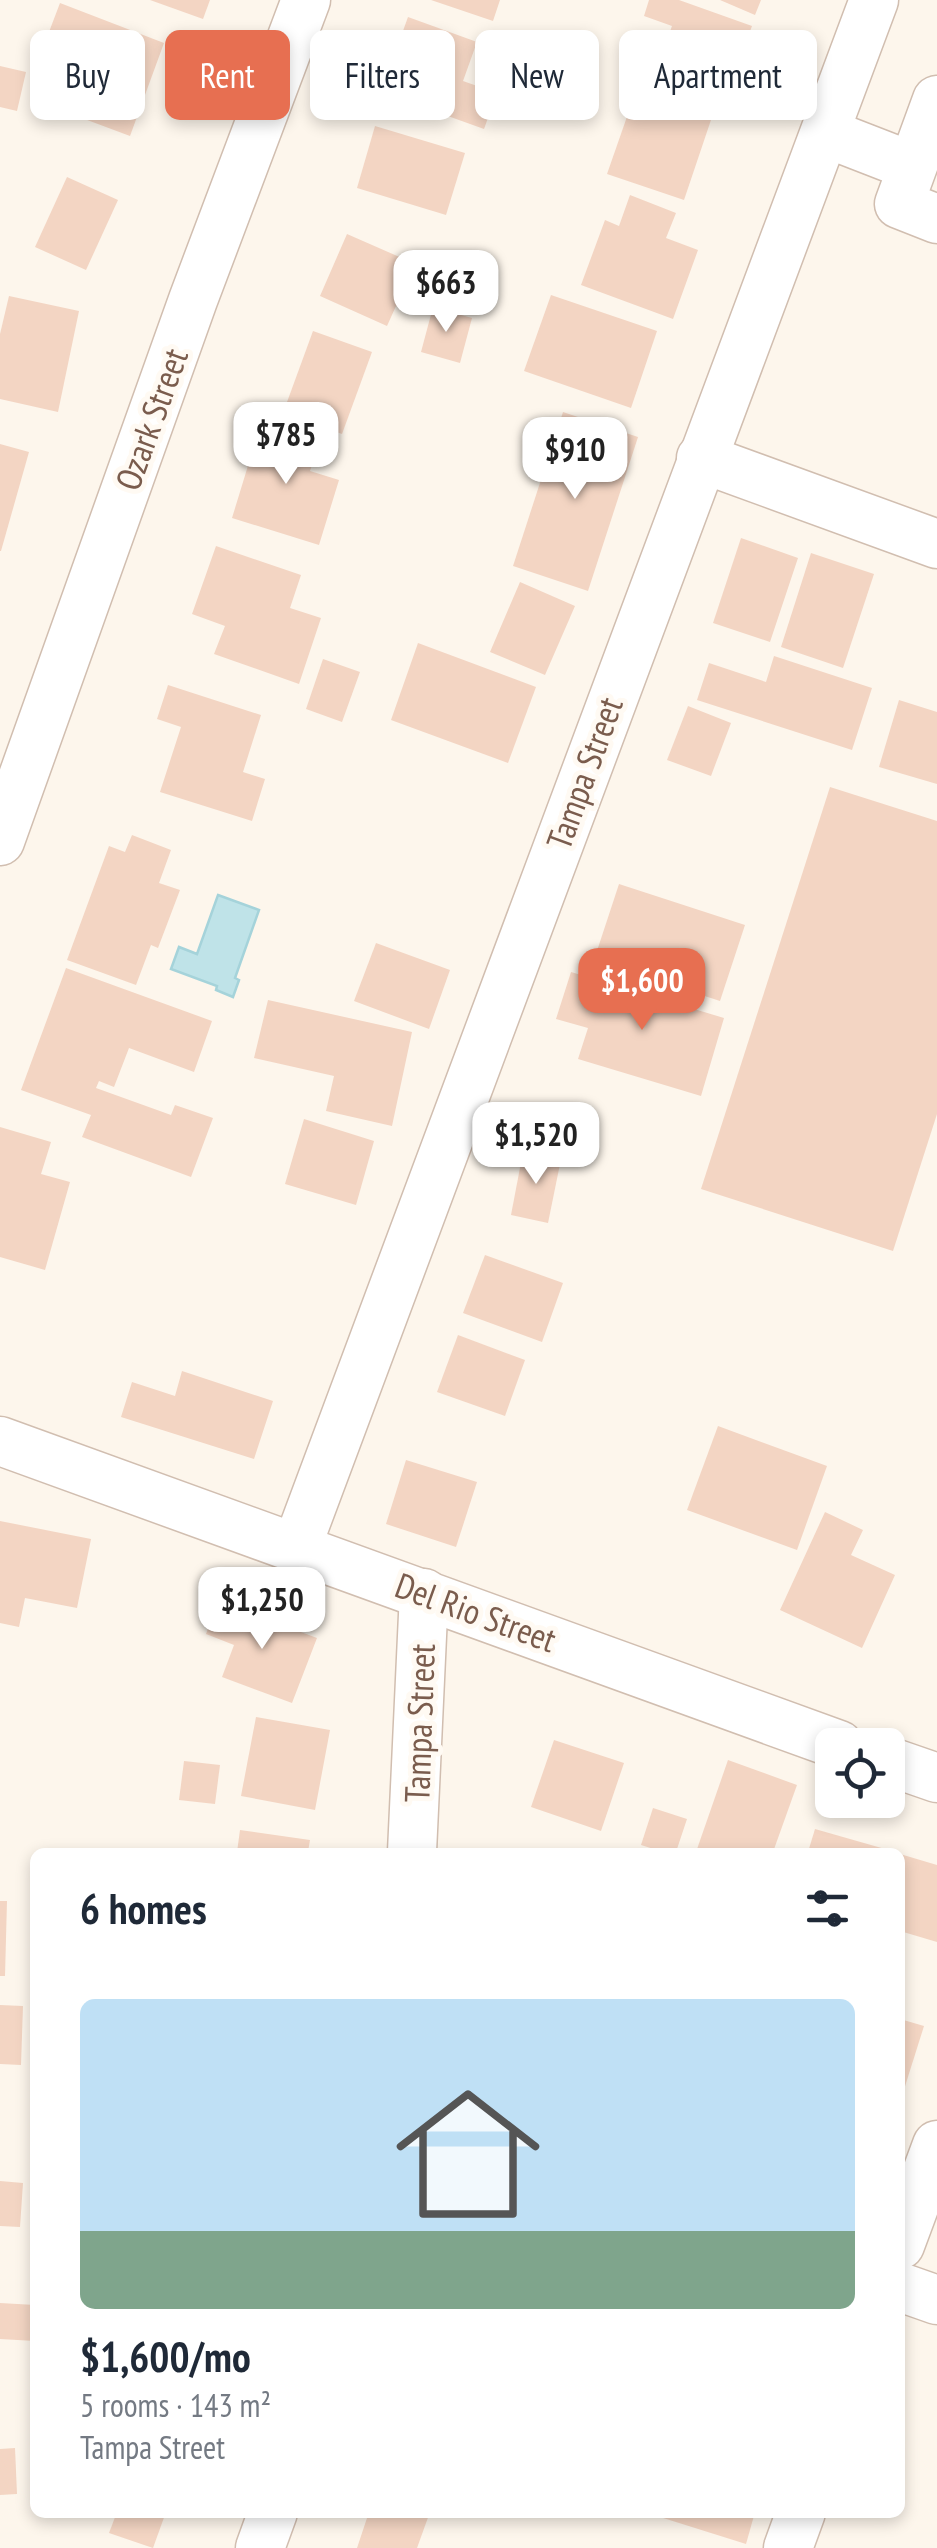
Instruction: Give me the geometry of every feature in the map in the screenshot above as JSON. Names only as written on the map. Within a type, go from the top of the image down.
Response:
[{"type":"street","name":"Ozark Street","points":[[0,841],[306,0]]},
{"type":"street","name":"Tampa Street","points":[[297,1546],[874,0]]},
{"type":"street","points":[[937,100],[899,204],[937,219]]},
{"type":"street","points":[[826,133],[911,166]]},
{"type":"street","points":[[700,458],[937,544]]},
{"type":"street","name":"Del Rio Street","points":[[0,1441],[815,1736]]},
{"type":"street","name":"Tampa Street","points":[[412,1848],[424,1593]]},
{"type":"street","points":[[905,1768],[937,1778]]},
{"type":"street","points":[[905,2231],[937,2145]]},
{"type":"street","points":[[905,2289],[937,2300]]},
{"type":"street","points":[[260,2548],[271,2518]]},
{"type":"street","points":[[788,2548],[799,2518]]},
{"type":"water","points":[[218,895],[259,910],[235,978],[239,980],[233,997],[216,990],[217,986],[171,969],[179,947],[197,954]]},
{"type":"building","points":[[150,0],[210,0],[203,19]]},
{"type":"building","points":[[431,0],[500,0],[493,21]]},
{"type":"building","points":[[649,0],[679,0],[752,26],[751,30],[671,30],[672,26],[644,16]]},
{"type":"building","points":[[720,0],[761,0],[755,15]]},
{"type":"building","points":[[60,3],[130,30],[50,30]]},
{"type":"building","points":[[408,17],[444,30],[403,30]]},
{"type":"building","points":[[455,34],[475,41],[463,81],[475,85],[475,120],[487,120],[484,129],[455,119]]},
{"type":"building","points":[[145,36],[164,43],[145,95]]},
{"type":"building","points":[[0,66],[26,72],[17,111],[0,107]]},
{"type":"building","points":[[87,120],[136,120],[130,136]]},
{"type":"building","points":[[626,120],[711,120],[684,200],[607,174]]},
{"type":"building","points":[[375,126],[465,153],[446,215],[357,188]]},
{"type":"building","points":[[67,177],[118,200],[86,270],[35,247]]},
{"type":"building","points":[[630,195],[676,213],[666,238],[698,250],[673,319],[581,285],[605,220],[619,226]]},
{"type":"building","points":[[347,234],[436,273],[418,315],[396,306],[387,326],[320,296]]},
{"type":"building","points":[[551,295],[657,331],[631,408],[524,371]]},
{"type":"building","points":[[9,296],[79,311],[58,412],[0,399],[0,334]]},
{"type":"building","points":[[433,307],[472,318],[460,363],[421,352]]},
{"type":"building","points":[[313,331],[372,352],[342,434],[283,413]]},
{"type":"building","points":[[563,412],[638,437],[588,591],[513,566]]},
{"type":"building","points":[[261,423],[320,441],[310,471],[339,480],[319,545],[232,518]]},
{"type":"building","points":[[0,444],[29,452],[1,551],[0,551]]},
{"type":"building","points":[[741,538],[798,558],[770,642],[713,623]]},
{"type":"building","points":[[216,546],[301,575],[290,608],[321,618],[299,684],[214,654],[225,626],[192,614]]},
{"type":"building","points":[[811,553],[874,574],[843,668],[781,647]]},
{"type":"building","points":[[520,582],[575,606],[545,675],[490,652]]},
{"type":"building","points":[[418,643],[536,687],[508,763],[391,720]]},
{"type":"building","points":[[774,656],[872,688],[852,750],[697,700],[709,663],[766,682]]},
{"type":"building","points":[[323,659],[360,672],[342,722],[306,709]]},
{"type":"building","points":[[168,685],[261,715],[243,772],[265,779],[252,821],[160,792],[181,727],[157,719]]},
{"type":"building","points":[[899,700],[937,712],[937,784],[879,767]]},
{"type":"building","points":[[688,706],[731,723],[711,776],[667,760]]},
{"type":"building","points":[[830,787],[937,821],[937,1114],[893,1251],[701,1189]]},
{"type":"building","points":[[132,835],[171,850],[159,883],[180,890],[158,948],[151,945],[136,985],[67,960],[109,846],[125,852]]},
{"type":"building","points":[[619,884],[745,925],[720,1001],[594,960]]},
{"type":"building","points":[[376,943],[450,970],[429,1029],[354,1001]]},
{"type":"building","points":[[66,968],[212,1021],[194,1072],[129,1048],[114,1087],[99,1081],[96,1088],[171,1115],[175,1105],[213,1118],[191,1177],[82,1137],[91,1115],[21,1090]]},
{"type":"building","points":[[571,972],[724,1018],[701,1096],[578,1059],[588,1028],[556,1019]]},
{"type":"building","points":[[268,1000],[412,1032],[392,1126],[326,1111],[334,1076],[254,1058]]},
{"type":"building","points":[[304,1119],[374,1141],[356,1205],[285,1184]]},
{"type":"building","points":[[0,1127],[51,1142],[41,1174],[70,1182],[45,1270],[0,1257]]},
{"type":"building","points":[[523,1152],[561,1159],[548,1223],[511,1215]]},
{"type":"building","points":[[485,1255],[563,1283],[542,1342],[463,1313]]},
{"type":"building","points":[[458,1335],[525,1360],[505,1416],[437,1392]]},
{"type":"building","points":[[182,1371],[273,1401],[254,1459],[121,1417],[132,1382],[175,1396]]},
{"type":"building","points":[[718,1426],[827,1466],[797,1550],[687,1510]]},
{"type":"building","points":[[406,1460],[477,1482],[456,1547],[386,1524]]},
{"type":"building","points":[[825,1512],[863,1530],[851,1555],[895,1575],[862,1648],[780,1610]]},
{"type":"building","points":[[0,1521],[91,1539],[77,1608],[25,1598],[19,1627],[0,1623]]},
{"type":"building","points":[[218,1601],[317,1638],[292,1703],[222,1677],[234,1645],[206,1634]]},
{"type":"building","points":[[256,1717],[330,1730],[315,1810],[241,1796]]},
{"type":"building","points":[[554,1740],[624,1763],[601,1831],[531,1807]]},
{"type":"building","points":[[728,1760],[797,1785],[774,1848],[697,1848]]},
{"type":"building","points":[[184,1761],[220,1765],[215,1804],[179,1800]]},
{"type":"building","points":[[653,1808],[687,1819],[677,1848],[641,1845]]},
{"type":"building","points":[[815,1829],[882,1848],[809,1848]]},
{"type":"building","points":[[240,1830],[310,1840],[309,1848],[238,1848]]},
{"type":"building","points":[[905,1855],[937,1865],[937,1942],[905,1932]]},
{"type":"building","points":[[0,1901],[7,1901],[5,1976],[0,1976]]},
{"type":"building","points":[[0,2005],[23,2006],[21,2065],[0,2064]]},
{"type":"building","points":[[905,2020],[924,2026],[905,2086]]},
{"type":"building","points":[[0,2181],[23,2183],[20,2227],[0,2226]]},
{"type":"building","points":[[0,2303],[30,2305],[30,2341],[0,2339]]},
{"type":"building","points":[[15,2448],[17,2494],[0,2495],[0,2449]]},
{"type":"building","points":[[115,2518],[164,2518],[153,2548],[109,2533]]},
{"type":"building","points":[[367,2518],[428,2518],[417,2548],[357,2548]]},
{"type":"building","points":[[663,2518],[753,2518],[746,2544]]}]
